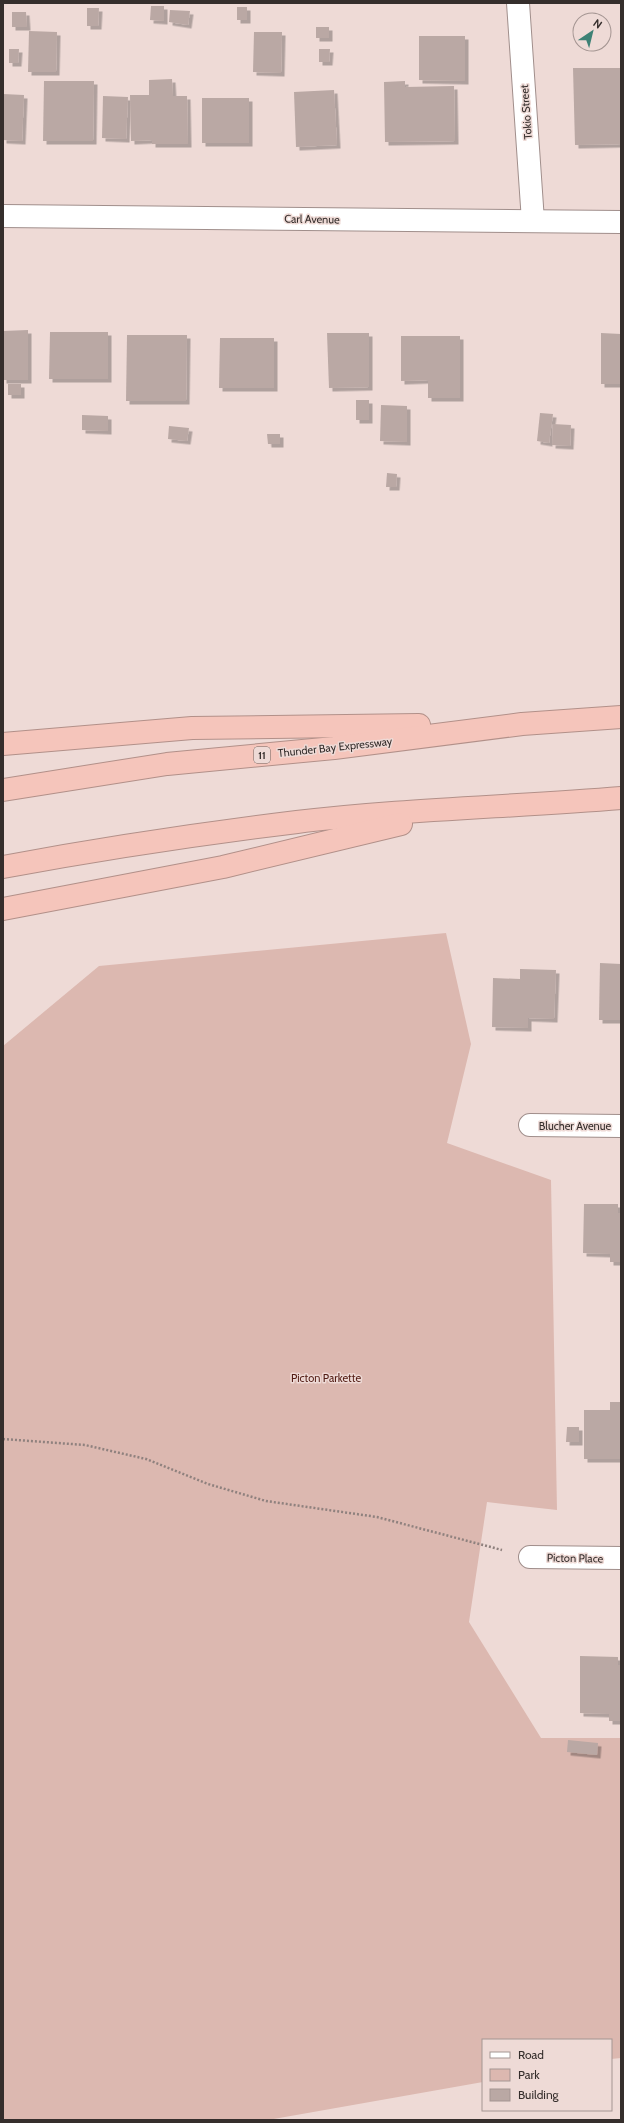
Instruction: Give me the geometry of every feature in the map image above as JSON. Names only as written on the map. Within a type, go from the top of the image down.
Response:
[{"type":"highway","name":"Thunder Bay Expressway","points":[[3,790],[167,764],[334,748],[522,724],[621,717]]},
{"type":"highway","points":[[3,744],[192,728],[522,724]]},
{"type":"highway","points":[[3,866],[297,822],[474,807],[551,804],[621,798]]},
{"type":"highway","points":[[3,910],[223,866],[474,807]]},
{"type":"street","name":"Tokio Street","points":[[518,3],[533,221]]},
{"type":"street","name":"Carl Avenue","points":[[3,216],[621,222]]},
{"type":"street","name":"Blucher Avenue","points":[[530,1126],[621,1126]]},
{"type":"street","name":"Picton Place","points":[[530,1557],[621,1558]]},
{"type":"path","points":[[3,1439],[85,1445],[146,1459],[208,1484],[266,1501],[377,1517],[530,1557]]},
{"type":"green space","name":"Picton Parkette","points":[[446,933],[471,1044],[447,1143],[551,1180],[557,1510],[487,1502],[469,1622],[541,1738],[621,1738],[621,2058],[612,2059],[612,2039],[482,2039],[482,2082],[268,2120],[3,2120],[3,1046],[99,966]]},
{"type":"building","points":[[151,6],[164,6],[164,21],[150,20]]},
{"type":"building","points":[[237,7],[247,7],[247,20],[237,20]]},
{"type":"building","points":[[87,8],[99,8],[98,26],[87,26]]},
{"type":"building","points":[[170,10],[190,11],[188,25],[169,22]]},
{"type":"building","points":[[12,12],[26,12],[27,27],[12,27]]},
{"type":"building","points":[[316,27],[329,27],[329,38],[316,38]]},
{"type":"building","points":[[29,31],[57,32],[56,72],[28,72]]},
{"type":"building","points":[[254,32],[282,32],[281,73],[253,72]]},
{"type":"building","points":[[419,36],[465,36],[465,81],[419,80]]},
{"type":"building","points":[[9,49],[19,49],[18,63],[9,63]]},
{"type":"building","points":[[319,49],[330,49],[329,62],[319,62]]},
{"type":"building","points":[[573,68],[621,68],[621,144],[575,145]]},
{"type":"building","points":[[172,79],[173,96],[187,96],[188,144],[152,144],[152,140],[131,141],[130,95],[149,95],[149,80]]},
{"type":"building","points":[[44,81],[94,81],[93,141],[43,141]]},
{"type":"building","points":[[405,81],[405,87],[454,86],[455,141],[385,142],[384,82]]},
{"type":"building","points":[[334,90],[337,145],[296,147],[294,92]]},
{"type":"building","points":[[3,94],[24,95],[22,141],[3,140]]},
{"type":"building","points":[[103,96],[128,97],[126,139],[102,138]]},
{"type":"building","points":[[202,98],[249,98],[249,143],[202,143]]},
{"type":"building","points":[[28,330],[28,380],[3,380],[3,331]]},
{"type":"building","points":[[50,332],[108,332],[108,379],[49,379]]},
{"type":"building","points":[[327,333],[369,333],[369,387],[329,388]]},
{"type":"building","points":[[601,333],[621,334],[621,384],[601,384]]},
{"type":"building","points":[[127,335],[187,335],[186,401],[126,401]]},
{"type":"building","points":[[401,336],[460,336],[460,398],[428,398],[428,380],[401,381]]},
{"type":"building","points":[[220,338],[274,338],[274,388],[219,388]]},
{"type":"building","points":[[8,384],[21,384],[21,395],[8,395]]},
{"type":"building","points":[[356,400],[369,400],[369,420],[356,420]]},
{"type":"building","points":[[381,405],[407,406],[407,442],[380,441]]},
{"type":"building","points":[[540,413],[553,414],[549,443],[537,441]]},
{"type":"building","points":[[82,415],[108,416],[108,431],[82,430]]},
{"type":"building","points":[[553,424],[571,425],[570,446],[552,445]]},
{"type":"building","points":[[169,426],[189,428],[187,441],[168,439]]},
{"type":"building","points":[[267,434],[280,434],[280,444],[268,444]]},
{"type":"building","points":[[387,473],[397,474],[396,487],[386,487]]},
{"type":"building","points":[[600,963],[621,964],[621,1020],[599,1020]]},
{"type":"building","points":[[520,969],[556,970],[554,1019],[528,1018],[528,1028],[492,1027],[493,978],[520,979]]},
{"type":"building","points":[[584,1204],[618,1204],[618,1213],[621,1213],[621,1262],[610,1262],[610,1254],[583,1253]]},
{"type":"building","points":[[610,1402],[621,1402],[621,1459],[584,1459],[584,1410],[610,1410]]},
{"type":"building","points":[[567,1427],[579,1427],[579,1442],[566,1442]]},
{"type":"building","points":[[580,1656],[618,1657],[618,1665],[621,1665],[621,1721],[609,1721],[609,1714],[580,1713]]},
{"type":"building","points":[[568,1740],[598,1743],[597,1755],[567,1752]]}]
